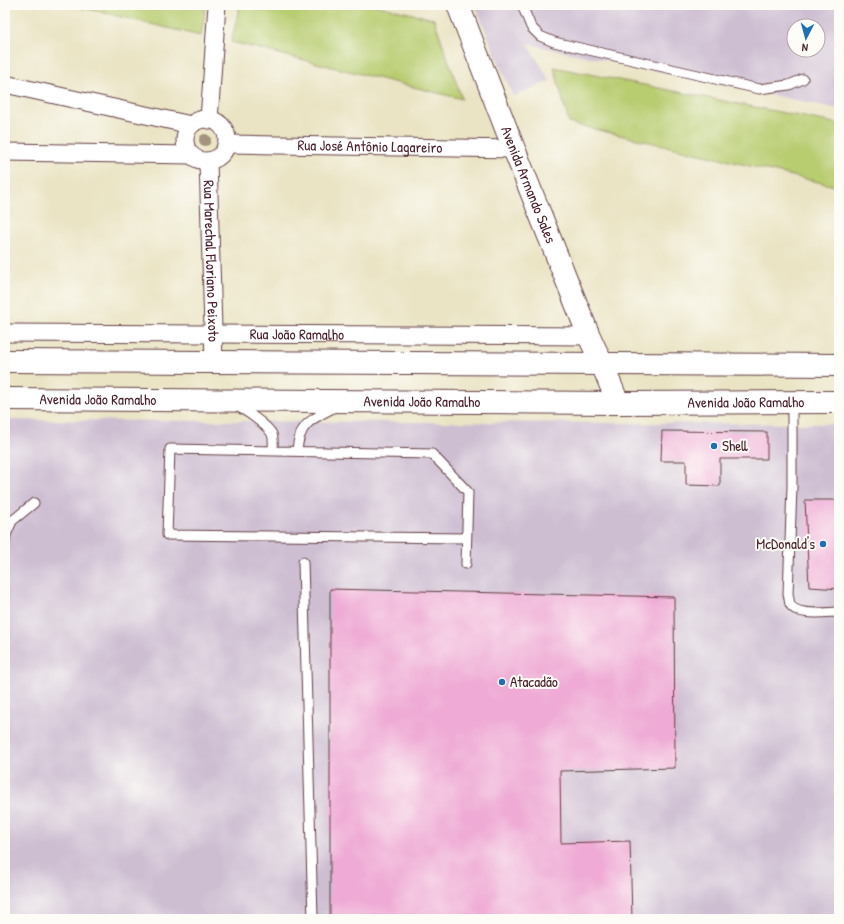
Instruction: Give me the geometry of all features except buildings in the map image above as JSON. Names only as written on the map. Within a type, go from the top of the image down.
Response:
[{"type":"main road","name":"Avenida Armando Sales","points":[[458,5],[589,336],[618,403]]},
{"type":"main road","points":[[5,360],[839,365]]},
{"type":"main road","name":"Avenida João Ramalho","points":[[5,400],[618,403],[839,402]]},
{"type":"street","points":[[209,120],[217,5]]},
{"type":"street","points":[[5,84],[192,125]]},
{"type":"street","points":[[203,120],[209,120],[216,122],[221,126],[226,138],[226,144],[220,156],[208,161],[202,161],[191,155],[185,143],[185,136],[187,130],[192,125],[203,120]]},
{"type":"street","name":"Rua José Antônio Lagareiro","points":[[226,144],[514,149]]},
{"type":"street","points":[[5,152],[191,155]]},
{"type":"street","name":"Rua Marechal Floriano Peixoto","points":[[208,161],[214,362]]},
{"type":"street","name":"Rua João Ramalho","points":[[5,332],[589,336]]},
{"type":"lane","points":[[522,5],[531,27],[540,36],[554,42],[759,89],[789,85],[803,79]]},
{"type":"lane","points":[[215,401],[238,407],[258,420],[272,435],[273,451]]},
{"type":"lane","points":[[297,451],[300,434],[309,421],[338,406],[351,402]]},
{"type":"lane","points":[[792,402],[792,487],[788,594],[790,604],[796,610],[806,613],[839,612]]},
{"type":"lane","points":[[466,538],[167,535],[170,449],[432,454],[468,492],[466,564]]},
{"type":"lane","points":[[5,542],[12,521],[34,503]]},
{"type":"lane","points":[[303,562],[313,919]]},
{"type":"shaded area","points":[[475,5],[839,5],[839,109],[528,44],[550,81],[513,96]]},
{"type":"shaded area","points":[[5,420],[839,424],[839,919],[5,919]]},
{"type":"green space","points":[[71,5],[206,5],[201,36]]},
{"type":"green space","points":[[240,5],[375,5],[434,19],[462,99],[231,42]]},
{"type":"green space","points":[[554,67],[839,124],[839,187],[569,123]]},
{"type":"place","name":"Shell","points":[[714,446]]},
{"type":"place","name":"McDonald's","points":[[823,544]]},
{"type":"place","name":"Atacadão","points":[[502,682]]}]
